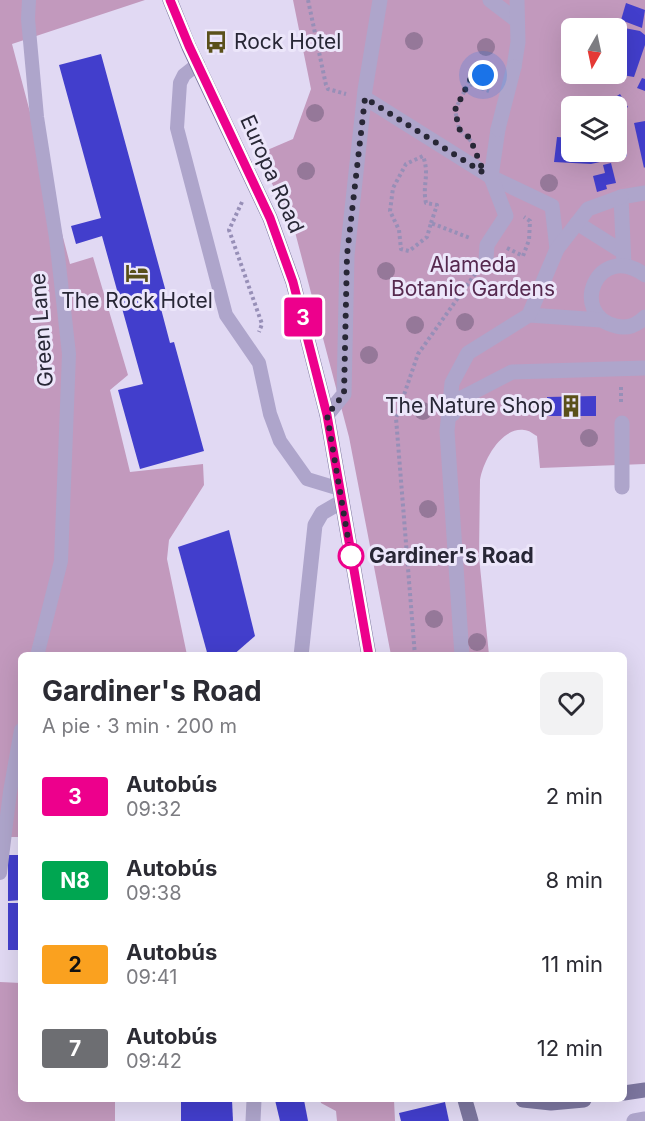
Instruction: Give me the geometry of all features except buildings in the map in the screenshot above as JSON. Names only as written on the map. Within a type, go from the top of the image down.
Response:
[{"type":"main road","name":"Europa Road","points":[[170,0],[270,218],[293,282],[327,415],[368,652]]},
{"type":"main road","points":[[627,1092],[645,1089]]},
{"type":"main road","points":[[466,1102],[471,1121]]},
{"type":"main road","points":[[542,1102],[562,1102]]},
{"type":"street","points":[[327,415],[344,394],[347,255],[365,98],[380,0]]},
{"type":"street","points":[[490,0],[516,20]]},
{"type":"street","points":[[487,253],[506,216],[488,175],[514,67],[518,42],[517,0]]},
{"type":"street","points":[[365,98],[488,175],[552,206],[556,249]]},
{"type":"street","points":[[462,652],[447,431],[453,383],[468,353],[529,315],[556,249],[588,209],[621,197],[645,193]]},
{"type":"street","points":[[621,197],[623,259]]},
{"type":"street","points":[[577,223],[645,275]]},
{"type":"street","points":[[623,259],[607,269],[593,283],[591,303],[602,320],[620,332],[645,317]]},
{"type":"street","points":[[529,315],[602,320]]},
{"type":"street","points":[[447,431],[458,400],[512,372],[645,368]]},
{"type":"street","points":[[622,423],[622,487]]},
{"type":"street","points":[[302,652],[312,536],[322,513],[340,496]]},
{"type":"street","points":[[254,1102],[254,1121]]},
{"type":"street","points":[[634,1121],[645,1119]]},
{"type":"lane","name":"Green Lane","points":[[29,0],[28,19],[37,117],[56,238],[69,354],[61,561],[38,652]]},
{"type":"lane","points":[[198,64],[184,75],[180,83],[177,128],[226,315],[258,363],[279,441],[307,479],[340,496]]},
{"type":"lane","points":[[0,873],[18,747]]},
{"type":"path","points":[[309,0],[328,90],[365,98]]},
{"type":"path","points":[[483,75],[474,72],[455,110],[459,129],[470,138],[488,175]]},
{"type":"path","points":[[470,84],[478,87]]},
{"type":"path","points":[[423,156],[427,177],[424,192],[426,203],[437,205],[431,223],[427,237],[409,251],[401,249],[399,230],[390,211],[393,188],[406,164],[423,156]]},
{"type":"path","points":[[252,178],[229,230],[262,324],[252,353]]},
{"type":"path","points":[[415,652],[396,418],[418,354],[487,253],[431,223]]},
{"type":"path","points":[[620,369],[622,423]]},
{"type":"green space","points":[[0,0],[145,0],[12,44],[70,264],[93,257],[128,375],[110,390],[130,472],[203,464],[204,485],[169,540],[167,559],[186,652],[18,652],[18,837],[0,837]]},
{"type":"green space","name":"Alameda Botanic Gardens","points":[[293,0],[645,0],[645,464],[540,468],[537,436],[526,430],[508,434],[494,447],[480,480],[479,557],[489,652],[390,652],[349,437],[295,232],[258,154],[293,139],[311,89]]},
{"type":"green space","points":[[0,982],[18,983],[18,1102],[115,1102],[115,1121],[0,1121]]},
{"type":"green space","points":[[394,1102],[395,1121],[337,1121],[336,1111],[321,1103]]},
{"type":"bus line","name":"3","points":[[170,0],[189,46],[270,218],[293,282],[327,415],[368,652]]},
{"type":"place","name":"Rock Hotel","points":[[216,42]]},
{"type":"place","name":"The Rock Hotel","points":[[137,273]]},
{"type":"place","name":"The Nature Shop","points":[[571,406]]},
{"type":"place","name":"Gardiner's Road","points":[[351,556]]},
{"type":"route","points":[[351,556],[327,415],[344,394],[347,255],[365,98],[484,173],[470,138],[459,129],[455,110],[474,72],[483,75]]}]
